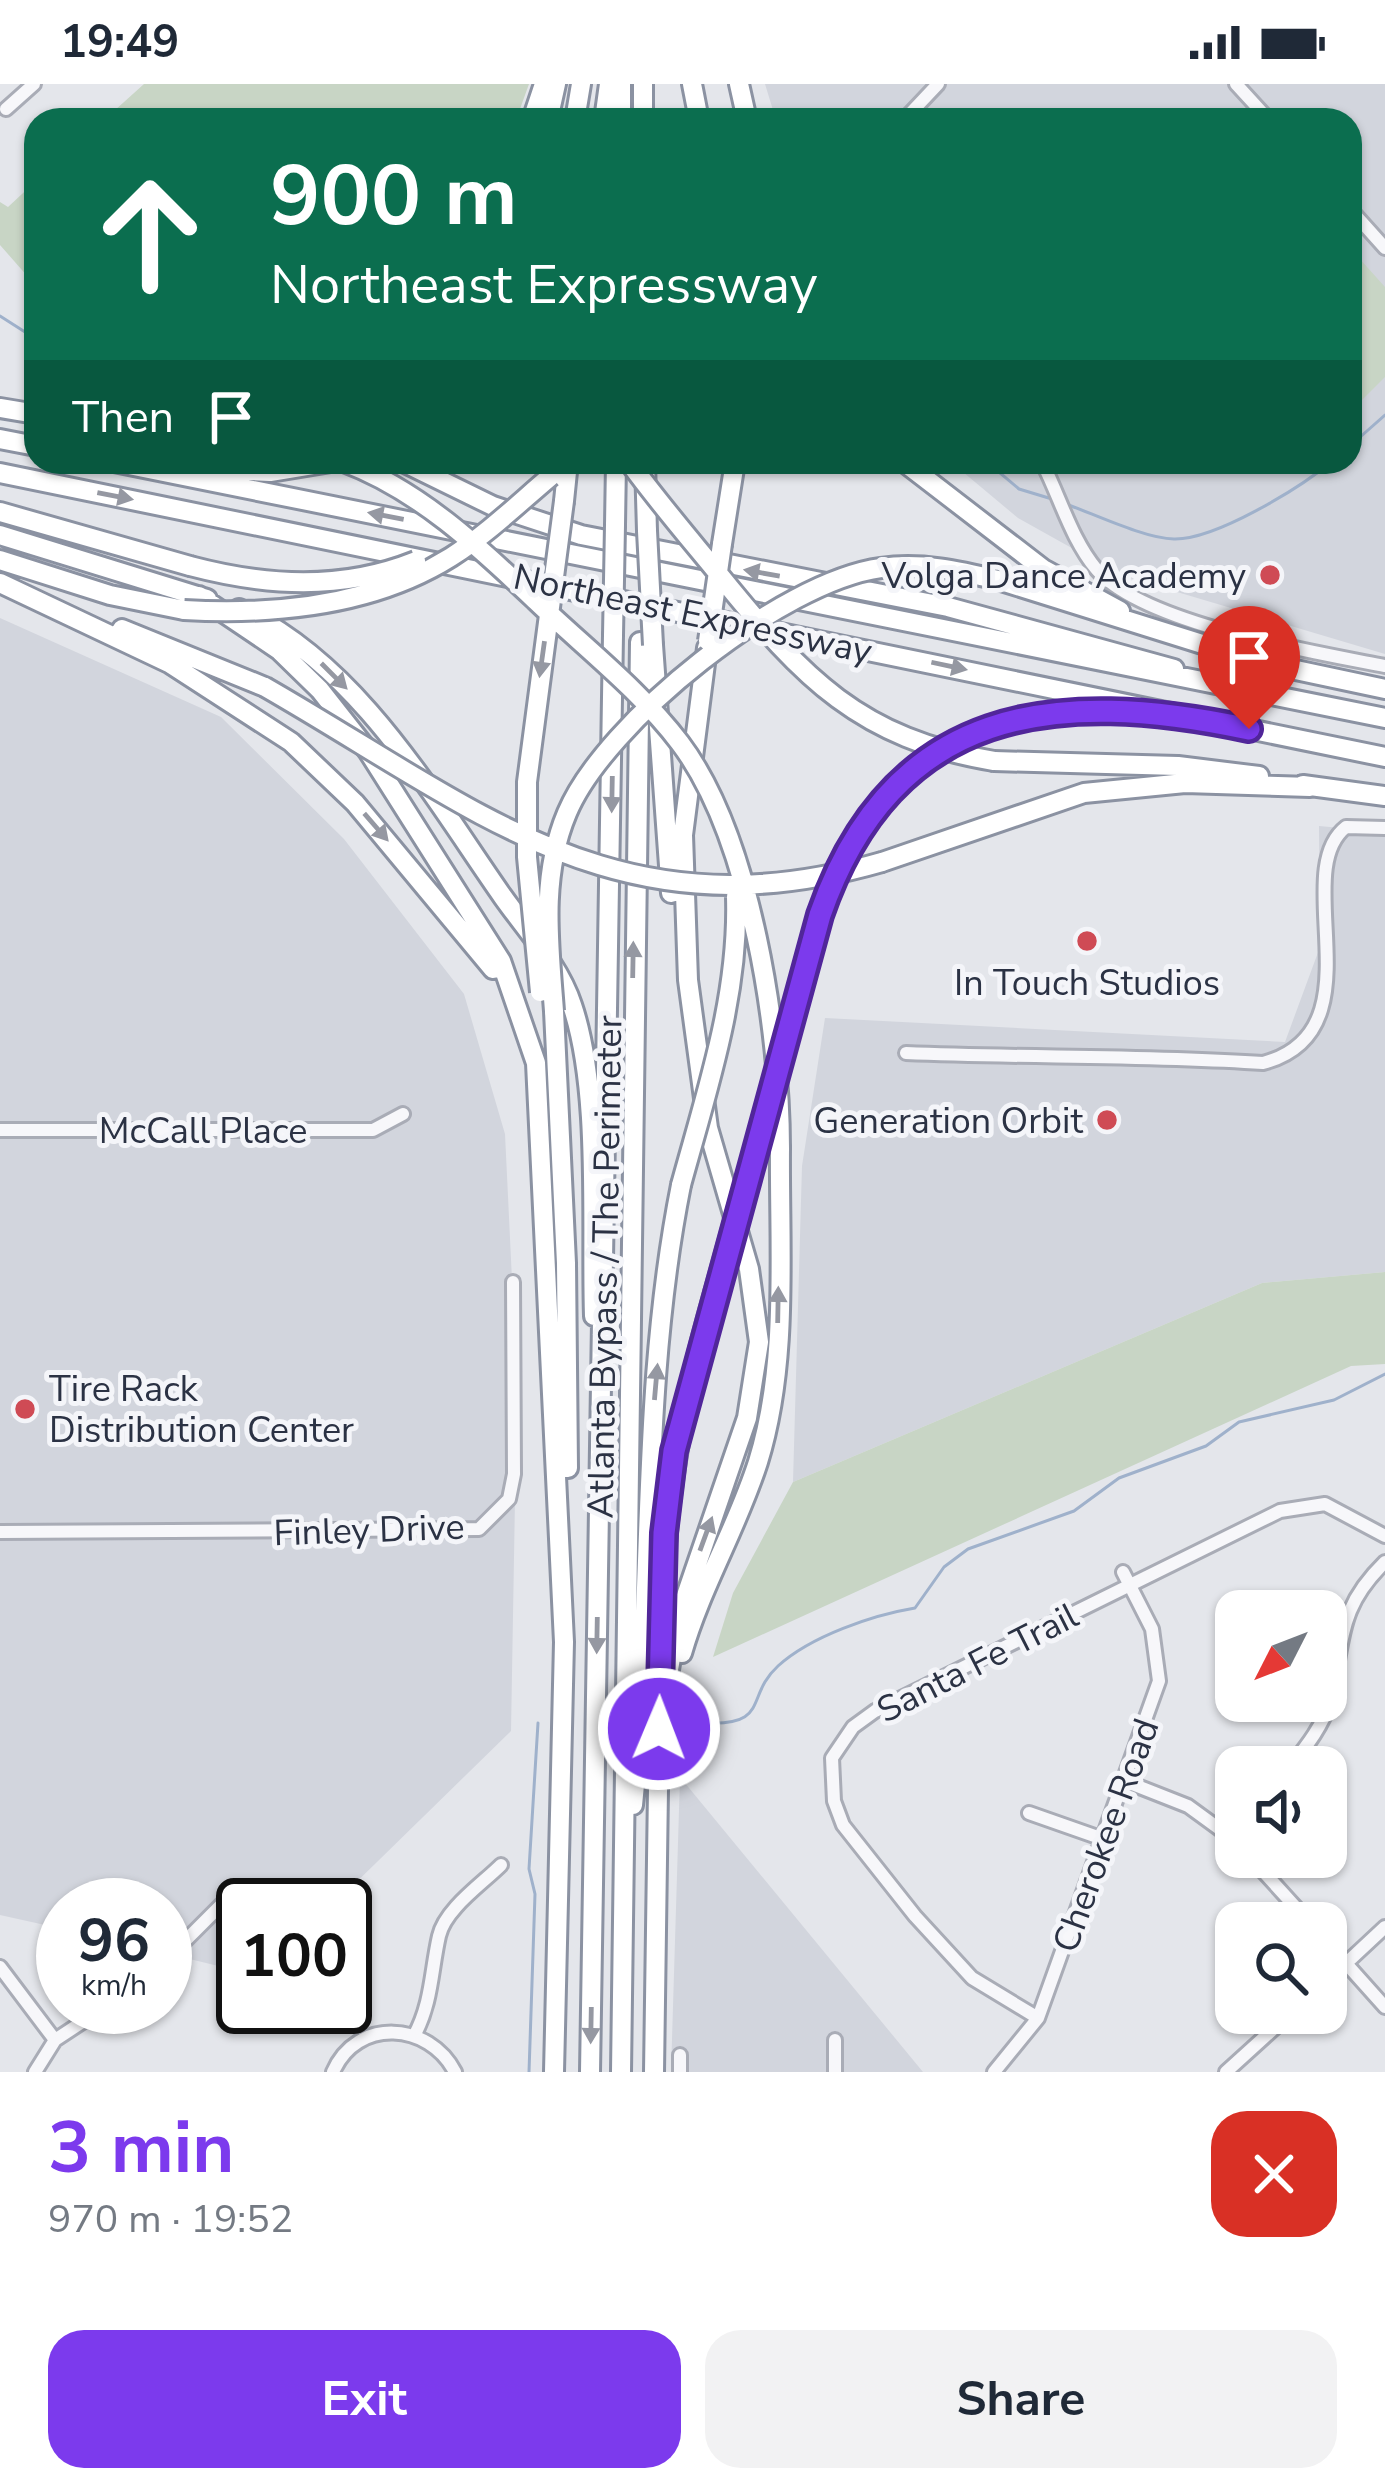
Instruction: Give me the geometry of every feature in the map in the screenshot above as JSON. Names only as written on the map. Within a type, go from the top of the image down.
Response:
[{"type":"highway","name":"Northeast Expressway","points":[[0,473],[1385,757]]},
{"type":"highway","name":"Northeast Expressway","points":[[175,474],[1385,718]]},
{"type":"highway","points":[[367,474],[412,497],[474,544],[663,723],[702,776],[736,868],[772,1028],[780,1148],[778,1344],[767,1427],[739,1514],[687,1635],[658,1781]]},
{"type":"highway","points":[[428,474],[493,506],[581,536],[948,607],[1153,659],[1200,682]]},
{"type":"highway","points":[[0,560],[110,595],[283,610],[374,592],[450,557],[553,474]]},
{"type":"highway","points":[[554,2072],[568,1462],[560,1171],[548,1009],[527,857],[527,782],[567,474]]},
{"type":"highway","name":"Atlanta Bypass / The Perimeter","points":[[590,2072],[607,1259],[616,474]]},
{"type":"highway","points":[[639,474],[773,642],[822,691],[908,741],[994,760],[1178,766],[1285,778],[1310,787]]},
{"type":"highway","name":"Atlanta Bypass / The Perimeter","points":[[621,2072],[646,643],[644,474]]},
{"type":"highway","points":[[688,980],[683,835],[733,474]]},
{"type":"highway","points":[[920,474],[1043,569],[1146,625]]},
{"type":"highway","points":[[0,512],[190,566],[285,584],[357,579],[457,541],[551,476]]},
{"type":"highway","points":[[0,535],[191,603],[263,620],[344,686],[441,808],[567,992],[580,1033],[587,1092],[599,1476]]},
{"type":"highway","points":[[548,1009],[547,908],[559,834],[579,786],[622,732],[730,642],[812,589],[883,567],[956,570],[1263,663],[1385,689]]},
{"type":"highway","points":[[0,583],[204,682],[291,742],[325,773],[487,958],[514,1011],[539,1116]]},
{"type":"highway","points":[[0,583],[265,687],[525,841],[616,874],[735,888],[836,876],[1084,793],[1185,783],[1310,787],[1385,796]]},
{"type":"highway","points":[[191,603],[279,650],[320,690],[368,751],[508,976],[536,1063],[564,1642]]},
{"type":"highway","points":[[646,643],[667,871],[708,1127],[749,1269],[759,1342],[747,1418],[677,1622],[659,1729]]},
{"type":"highway","points":[[656,2072],[664,1533],[674,1451],[714,1293],[831,885],[845,854],[885,798],[952,744],[1034,715],[1158,710]]},
{"type":"highway","points":[[622,1917],[637,1774],[649,1462],[662,1299],[681,1185],[729,1005],[738,947],[736,868]]},
{"type":"highway","points":[[560,1881],[565,2072]]},
{"type":"street","points":[[6,109],[34,84]]},
{"type":"street","points":[[915,108],[938,84]]},
{"type":"street","points":[[1236,84],[1258,108]]},
{"type":"street","points":[[1362,222],[1385,248]]},
{"type":"street","points":[[1048,474],[1092,564],[1122,592],[1220,628],[1385,666]]},
{"type":"street","points":[[906,1053],[1022,1058],[1127,1054],[1263,1063],[1280,1059],[1309,1036],[1322,1007],[1326,880],[1335,838],[1346,827],[1385,828]]},
{"type":"street","name":"McCall Place","points":[[0,1130],[373,1130],[403,1114]]},
{"type":"street","name":"Finley Drive","points":[[0,1532],[479,1529],[509,1499],[514,1474],[513,1282]]},
{"type":"street","name":"Santa Fe Trail","points":[[1038,2018],[971,1978],[843,1825],[834,1801],[832,1758],[853,1727],[1126,1578],[1305,1504],[1325,1504],[1385,1536]]},
{"type":"street","points":[[1303,1746],[1329,1703],[1344,1618],[1364,1582],[1385,1562]]},
{"type":"street","name":"Cherokee Road","points":[[994,2072],[1038,2018],[1127,1782],[1159,1682],[1152,1629],[1126,1578]]},
{"type":"street","points":[[1127,1782],[1215,1823]]},
{"type":"street","points":[[1029,1813],[1106,1840]]},
{"type":"street","points":[[414,2036],[439,1960],[439,1934],[451,1915],[501,1865]]},
{"type":"street","points":[[1269,1878],[1291,1902]]},
{"type":"street","points":[[192,1934],[216,1910]]},
{"type":"street","points":[[1347,1963],[1385,1927]]},
{"type":"street","points":[[1347,1965],[1385,2007]]},
{"type":"street","points":[[0,1967],[55,2039]]},
{"type":"street","points":[[334,2072],[349,2048],[372,2033],[414,2036],[438,2047],[455,2072]]},
{"type":"street","points":[[34,2072],[63,2034]]},
{"type":"street","points":[[1226,2072],[1269,2034]]},
{"type":"street","points":[[835,2039],[835,2072]]},
{"type":"street","points":[[680,2055],[680,2072]]},
{"type":"shaded area","points":[[765,84],[1385,84],[1385,654],[1120,575],[1018,518],[965,474],[1362,474],[1362,108],[772,108]]},
{"type":"shaded area","points":[[0,618],[221,717],[344,839],[464,994],[505,1134],[517,1384],[511,1731],[361,1878],[216,1878],[216,1965],[192,1960],[192,1878],[36,1878],[36,1923],[0,1915]]},
{"type":"shaded area","points":[[1319,826],[1385,832],[1385,1272],[1262,1283],[793,1482],[802,1166],[825,1018],[1285,1042],[1320,947]]},
{"type":"shaded area","points":[[680,1777],[923,2072],[671,2072]]},
{"type":"green space","points":[[144,84],[529,84],[520,108],[117,108]]},
{"type":"green space","points":[[24,192],[24,272],[0,245],[0,202],[8,207]]},
{"type":"green space","points":[[1362,261],[1385,287],[1385,377],[1362,400]]},
{"type":"green space","points":[[1385,1272],[1385,1364],[1351,1366],[713,1657],[733,1593],[793,1482],[1262,1283]]},
{"type":"waterway","points":[[0,316],[24,331]]},
{"type":"waterway","points":[[1362,435],[1385,415]]},
{"type":"waterway","points":[[1001,474],[1019,489],[1052,499]]},
{"type":"waterway","points":[[1066,504],[1149,535],[1191,537],[1256,511],[1314,474]]},
{"type":"waterway","points":[[706,1723],[726,1723],[748,1714],[768,1677],[807,1645],[862,1622],[915,1608],[944,1567],[968,1549],[1074,1511],[1119,1478],[1206,1446],[1239,1422],[1334,1400],[1385,1374]]},
{"type":"waterway","points":[[529,2072],[535,1894],[529,1869],[538,1723]]},
{"type":"place","name":"Volga Dance Academy","points":[[1270,575]]},
{"type":"place","name":"In Touch Studios","points":[[1087,941]]},
{"type":"place","name":"Generation Orbit","points":[[1107,1120]]},
{"type":"place","name":"Tire Rack Distribution Center","points":[[25,1409]]},
{"type":"route","points":[[659,1729],[664,1533],[686,1390],[820,915],[862,825],[910,772],[969,734],[1001,723],[1069,712],[1158,710],[1249,729]]}]
